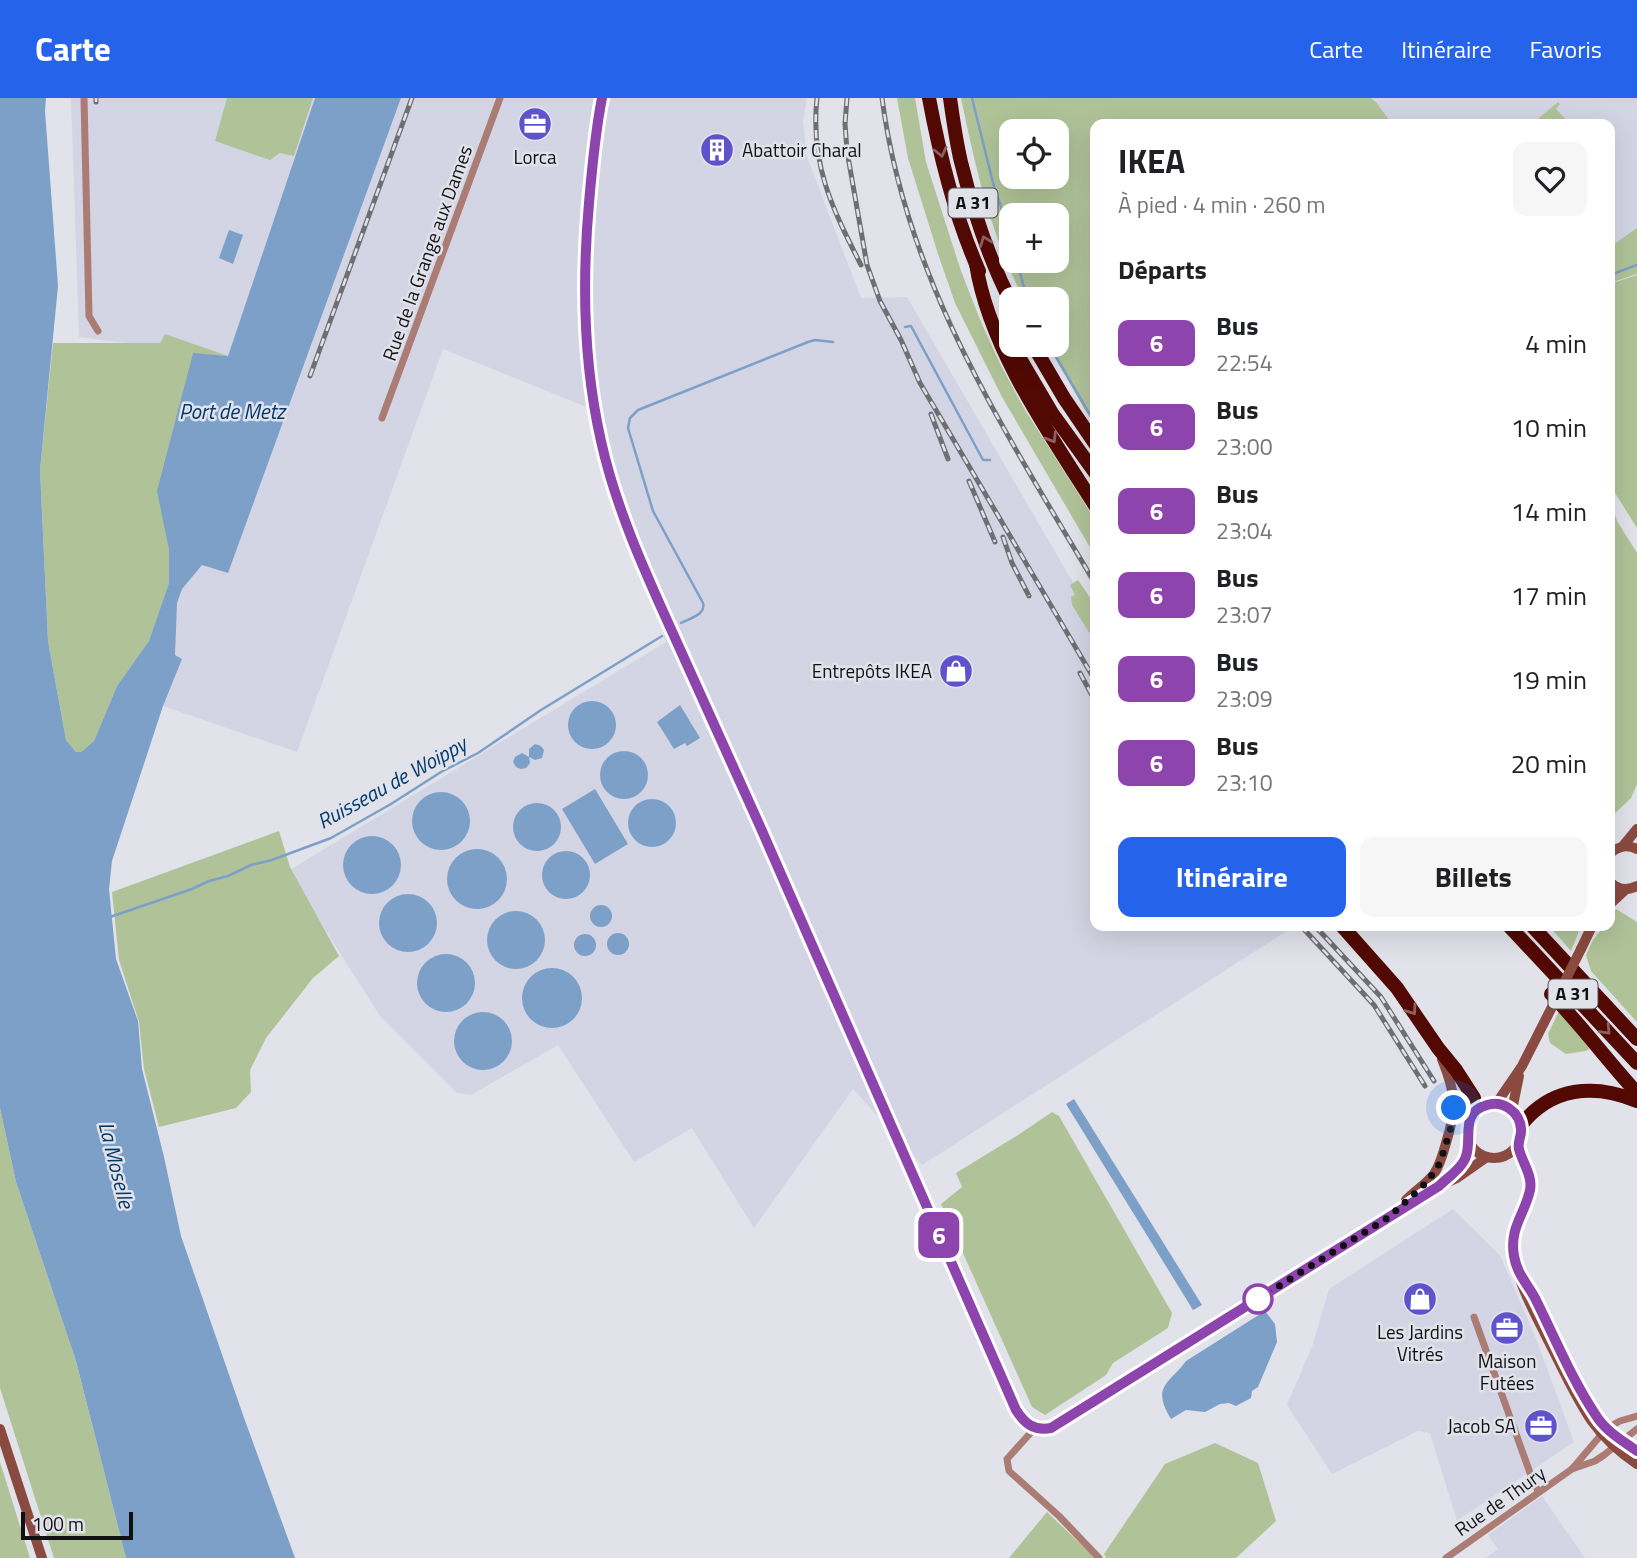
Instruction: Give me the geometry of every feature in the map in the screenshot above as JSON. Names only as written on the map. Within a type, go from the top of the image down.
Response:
[{"type":"highway","name":"A 31","points":[[929,98],[955,206],[976,264],[999,315]]},
{"type":"highway","name":"A 31","points":[[950,98],[960,160],[980,230],[1004,287]]},
{"type":"highway","points":[[976,264],[979,289],[1008,359],[1052,438],[1090,498]]},
{"type":"highway","name":"A 31","points":[[1020,357],[1052,413],[1090,466]]},
{"type":"highway","points":[[1040,357],[1090,436]]},
{"type":"highway","points":[[1346,931],[1396,988],[1471,1091],[1475,1104],[1473,1114]]},
{"type":"highway","name":"A 31","points":[[1514,931],[1637,1063]]},
{"type":"highway","name":"A 31","points":[[1537,931],[1637,1039]]},
{"type":"highway","points":[[1552,998],[1584,1029],[1637,1093]]},
{"type":"highway","points":[[1521,1125],[1538,1108],[1575,1091],[1601,1090],[1637,1101]]},
{"type":"street","points":[[84,98],[89,316],[98,331]]},
{"type":"street","name":"Rue de la Grange aux Dames","points":[[382,418],[500,98]]},
{"type":"street","points":[[602,98],[591,174],[584,298],[594,410],[617,498],[649,582],[771,850],[1016,1410],[1026,1423],[1035,1428],[1051,1428],[1060,1423],[1488,1157]]},
{"type":"street","points":[[1615,850],[1623,846],[1637,830]]},
{"type":"street","points":[[1623,846],[1637,849]]},
{"type":"street","points":[[1615,900],[1631,888]]},
{"type":"street","points":[[1511,1110],[1522,1066],[1552,998],[1590,931]]},
{"type":"street","points":[[1389,1217],[1434,1173],[1440,1163],[1452,1124],[1452,1086],[1438,1048]]},
{"type":"street","points":[[1496,1104],[1522,1066]]},
{"type":"street","points":[[1439,1186],[1463,1163],[1469,1140],[1468,1126],[1473,1114],[1480,1108],[1496,1104],[1511,1110],[1521,1125],[1517,1145],[1507,1154],[1494,1158],[1476,1151],[1469,1140]]},
{"type":"street","points":[[1517,1145],[1531,1180],[1531,1189],[1517,1224],[1513,1241],[1514,1257],[1529,1300],[1572,1388],[1592,1421],[1637,1464]]},
{"type":"street","points":[[1507,1154],[1527,1169]]},
{"type":"street","points":[[1474,1317],[1539,1492]]},
{"type":"street","points":[[1604,1430],[1637,1416]]},
{"type":"street","points":[[1035,1428],[1007,1459],[1009,1471],[1059,1516],[1099,1558]]},
{"type":"street","points":[[0,1429],[42,1558]]},
{"type":"street","name":"Rue de Thury","points":[[1446,1558],[1572,1469],[1595,1461],[1637,1429]]},
{"type":"street","name":"Rue de Thury","points":[[1572,1469],[1604,1430]]},
{"type":"street","points":[[1618,1444],[1637,1451]]},
{"type":"shaded area","points":[[71,98],[807,98],[803,122],[807,157],[861,298],[907,297],[1090,609],[1090,931],[1287,931],[922,1165],[853,1089],[754,1228],[692,1128],[634,1162],[558,1045],[471,1095],[457,1093],[380,1016],[288,871],[666,642],[594,410],[443,349],[297,752],[163,706],[117,686],[189,351],[79,337]]},
{"type":"shaded area","points":[[1348,98],[1637,98],[1637,274],[1615,281],[1615,119],[1373,119]]},
{"type":"shaded area","points":[[1453,1209],[1500,1255],[1537,1341],[1574,1442],[1457,1521],[1430,1433],[1418,1431],[1332,1474],[1287,1405],[1313,1344],[1329,1289]]},
{"type":"shaded area","points":[[1542,1496],[1585,1558],[1485,1558],[1498,1549],[1488,1535]]},
{"type":"green space","points":[[227,98],[313,98],[294,156],[280,153],[270,160],[215,141]]},
{"type":"green space","points":[[897,98],[915,98],[926,162],[961,271],[999,362],[1025,410],[1090,512],[1090,547],[1002,397],[955,303],[908,158]]},
{"type":"green space","points":[[961,98],[1371,98],[1388,119],[1090,119],[1090,418],[1055,357],[1069,357],[1069,287],[1018,287],[1011,273],[1069,273],[1069,203],[999,203],[999,243],[985,201]]},
{"type":"green space","points":[[1558,102],[1560,104],[1556,109],[1565,119],[1538,119]]},
{"type":"green space","points":[[1637,228],[1637,274],[1615,281],[1615,243]]},
{"type":"green space","points":[[1637,275],[1637,528],[1615,493],[1615,282]]},
{"type":"green space","points":[[165,334],[228,356],[193,354],[158,491],[169,550],[169,583],[149,641],[117,686],[94,741],[81,752],[76,752],[66,740],[48,641],[40,470],[53,343],[160,343]]},
{"type":"green space","points":[[1615,515],[1637,553],[1637,784],[1631,798],[1615,813]]},
{"type":"green space","points":[[1078,580],[1090,598],[1090,634],[1072,605],[1071,597],[1075,595],[1070,585]]},
{"type":"green space","points":[[279,831],[290,867],[339,956],[313,978],[266,1038],[250,1070],[251,1092],[236,1108],[159,1127],[144,1069],[139,1022],[119,960],[112,892]]},
{"type":"green space","points":[[1615,910],[1637,922],[1637,1022],[1591,971],[1586,955],[1600,931],[1615,931]]},
{"type":"green space","points":[[1553,931],[1578,931],[1571,951]]},
{"type":"green space","points":[[1560,1009],[1585,1037],[1589,1049],[1566,1054],[1550,1043],[1548,1034]]},
{"type":"green space","points":[[0,1108],[16,1182],[76,1361],[126,1558],[54,1558],[0,1388]]},
{"type":"green space","points":[[1052,1112],[1059,1116],[1172,1313],[1168,1328],[1113,1363],[1106,1375],[1045,1415],[1032,1407],[941,1204],[962,1187],[956,1173]]},
{"type":"green space","points":[[1215,1443],[1258,1463],[1276,1521],[1236,1558],[1106,1558],[1104,1554],[1165,1464]]},
{"type":"green space","points":[[0,1462],[30,1558],[0,1558]]},
{"type":"green space","points":[[1047,1512],[1091,1554],[1094,1558],[1009,1558]]},
{"type":"water","points":[[0,98],[46,98],[58,286],[40,470],[48,641],[66,740],[76,752],[81,752],[94,741],[117,686],[149,641],[169,583],[169,550],[157,491],[193,353],[228,356],[315,98],[401,98],[228,573],[202,565],[182,589],[177,603],[175,655],[182,659],[163,706],[112,861],[109,889],[116,959],[138,1021],[142,1069],[181,1236],[295,1558],[126,1558],[76,1361],[16,1182],[0,1108]]},
{"type":"water","points":[[229,230],[243,235],[233,264],[219,258]]},
{"type":"water","points":[[592,701],[609,708],[616,725],[609,742],[592,749],[575,742],[568,725],[575,708]]},
{"type":"water","points":[[680,705],[700,738],[687,746],[685,743],[674,749],[657,722]]},
{"type":"water","points":[[535,744],[544,750],[542,758],[535,760],[529,757],[529,749]]},
{"type":"water","points":[[624,751],[641,758],[648,775],[641,792],[624,799],[607,792],[600,775],[607,758]]},
{"type":"water","points":[[522,753],[529,757],[530,763],[526,768],[516,767],[513,762],[515,757]]},
{"type":"water","points":[[595,789],[628,844],[595,864],[562,809]]},
{"type":"water","points":[[435,792],[447,792],[462,800],[470,815],[470,827],[462,842],[447,850],[435,850],[420,842],[412,827],[412,815],[420,800]]},
{"type":"water","points":[[652,799],[661,800],[669,806],[675,814],[675,832],[669,840],[661,846],[652,847],[643,846],[635,840],[629,832],[628,823],[629,814],[635,806],[643,800]]},
{"type":"water","points":[[537,803],[554,810],[561,827],[554,844],[537,851],[520,844],[513,827],[520,810]]},
{"type":"water","points":[[366,836],[378,836],[393,844],[401,859],[401,871],[393,886],[378,894],[366,894],[351,886],[343,871],[343,859],[351,844]]},
{"type":"water","points":[[477,849],[498,858],[507,879],[498,900],[477,909],[456,900],[447,879],[456,858]]},
{"type":"water","points":[[566,851],[575,852],[583,858],[589,866],[589,884],[583,892],[575,898],[566,899],[557,898],[549,892],[543,884],[542,875],[543,866],[549,858],[557,852]]},
{"type":"water","points":[[402,894],[414,894],[429,902],[437,917],[437,929],[429,944],[414,952],[402,952],[387,944],[379,929],[379,917],[387,902]]},
{"type":"water","points":[[597,905],[605,905],[612,912],[612,920],[605,927],[597,927],[590,920],[590,912]]},
{"type":"water","points":[[510,911],[522,911],[537,919],[545,934],[545,946],[537,961],[522,969],[510,969],[495,961],[487,946],[487,934],[495,919]]},
{"type":"water","points":[[614,933],[622,933],[629,940],[629,948],[622,955],[614,955],[607,948],[607,940]]},
{"type":"water","points":[[581,934],[589,934],[596,941],[596,949],[589,956],[581,956],[574,949],[574,941]]},
{"type":"water","points":[[440,954],[452,954],[467,962],[475,977],[475,989],[467,1004],[452,1012],[440,1012],[425,1004],[417,989],[417,977],[425,962]]},
{"type":"water","points":[[552,968],[573,977],[582,998],[573,1019],[552,1028],[531,1019],[522,998],[531,977]]},
{"type":"water","points":[[477,1012],[489,1012],[504,1020],[512,1035],[512,1047],[504,1062],[489,1070],[477,1070],[462,1062],[454,1047],[454,1035],[462,1020]]},
{"type":"water","points":[[1074,1099],[1202,1305],[1193,1310],[1066,1104]]},
{"type":"water","points":[[1265,1311],[1275,1324],[1277,1342],[1251,1398],[1236,1406],[1229,1403],[1220,1404],[1205,1412],[1186,1410],[1171,1419],[1165,1408],[1162,1392],[1186,1361]]},
{"type":"waterway","points":[[972,98],[1000,203]]},
{"type":"waterway","name":"Ruisseau de Woippy","points":[[1615,273],[1637,265]]},
{"type":"waterway","points":[[1020,273],[1024,287]]},
{"type":"waterway","name":"Ruisseau de Woippy","points":[[905,327],[911,326],[983,460],[990,460]]},
{"type":"waterway","name":"Ruisseau de Woippy","points":[[681,623],[700,613],[703,603],[653,511],[628,428],[630,418],[638,410],[808,342],[833,342]]},
{"type":"waterway","points":[[1056,357],[1090,415]]},
{"type":"waterway","name":"Ruisseau de Woippy","points":[[110,917],[331,838],[478,753],[541,710],[662,636]]},
{"type":"railway","points":[[310,376],[412,98]]},
{"type":"railway","points":[[817,98],[817,144],[825,185],[861,265]]},
{"type":"railway","points":[[847,98],[847,151],[867,265],[880,301],[920,383],[1090,672]]},
{"type":"railway","points":[[882,98],[894,165],[913,230],[936,292],[994,411],[1090,575]]},
{"type":"railway","points":[[931,414],[948,459]]},
{"type":"railway","points":[[969,481],[995,542]]},
{"type":"railway","points":[[1003,537],[1012,563],[1029,596]]},
{"type":"railway","points":[[1080,673],[1090,692]]},
{"type":"railway","points":[[1306,931],[1374,1005],[1425,1086]]},
{"type":"railway","points":[[1320,931],[1381,997],[1434,1081]]},
{"type":"bus line","name":"6","points":[[602,98],[591,174],[584,298],[594,410],[612,483],[645,571],[1021,1418],[1035,1428],[1051,1428],[1439,1186],[1463,1163],[1469,1140],[1468,1126],[1473,1114],[1480,1108],[1496,1104],[1511,1110],[1519,1119],[1521,1132],[1517,1145],[1531,1180],[1531,1189],[1513,1241],[1514,1257],[1521,1277],[1533,1294],[1597,1418],[1610,1432],[1637,1451]]},
{"type":"place","name":"Lorca","points":[[535,124]]},
{"type":"place","name":"Abattoir Charal","points":[[717,150]]},
{"type":"place","name":"Entrepôts IKEA","points":[[956,671]]},
{"type":"place","name":"Les Jardins Vitrés","points":[[1420,1299]]},
{"type":"place","name":"Maison Futées","points":[[1507,1328]]},
{"type":"place","name":"Jacob SA","points":[[1541,1426]]},
{"type":"route","points":[[1258,1299],[1389,1217],[1428,1181],[1440,1163],[1454,1108]]},
{"type":"water label","name":"Port de Metz","points":[[232,412]]},
{"type":"water label","name":"La Moselle","points":[[116,1165]]}]
